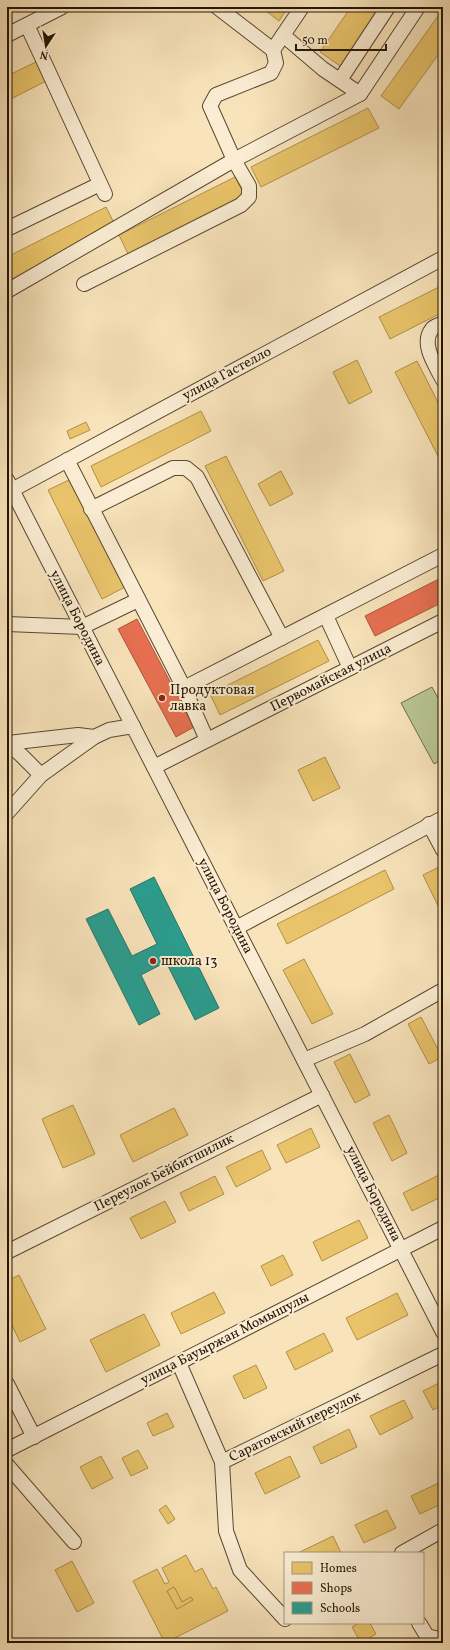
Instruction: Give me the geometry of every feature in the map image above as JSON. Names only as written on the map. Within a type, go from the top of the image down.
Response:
[{"type":"street","points":[[7,35],[62,7]]},
{"type":"street","points":[[84,284],[241,205],[249,197],[250,186],[234,160],[210,106],[216,95],[271,73],[276,63],[273,50],[217,7]]},
{"type":"street","points":[[273,50],[302,7]]},
{"type":"street","points":[[340,80],[388,7]]},
{"type":"street","points":[[7,291],[234,160],[360,94],[418,7]]},
{"type":"street","points":[[7,229],[102,189],[27,25]]},
{"type":"street","points":[[283,35],[323,69],[360,94]]},
{"type":"street","name":"улица Гастелло","points":[[10,485],[67,460],[443,258]]},
{"type":"street","points":[[443,323],[432,328],[427,337],[430,354],[443,380]]},
{"type":"street","points":[[67,460],[184,688],[207,740]]},
{"type":"street","points":[[91,509],[173,468],[186,468],[197,477],[282,638]]},
{"type":"street","name":"улица Бородина","points":[[10,485],[443,1332]]},
{"type":"street","points":[[184,688],[443,555]]},
{"type":"street","points":[[7,624],[82,627],[138,600]]},
{"type":"street","points":[[326,616],[350,668]]},
{"type":"street","name":"Первомайская улица","points":[[154,767],[443,621]]},
{"type":"street","points":[[7,813],[41,775],[94,737],[109,730],[133,726]]},
{"type":"street","points":[[8,743],[78,735],[94,737]]},
{"type":"street","points":[[8,743],[41,775]]},
{"type":"street","points":[[236,928],[429,824],[443,818]]},
{"type":"street","points":[[429,824],[443,850]]},
{"type":"street","points":[[304,1060],[364,1034],[443,990]]},
{"type":"street","name":"Переулок Бейбитшилик","points":[[7,1252],[322,1094]]},
{"type":"street","name":"улица Бауыржан Момышулы","points":[[7,1450],[443,1228]]},
{"type":"street","name":"Саратовский переулок","points":[[179,1363],[222,1462],[443,1354]]},
{"type":"street","points":[[7,1384],[34,1436]]},
{"type":"street","points":[[222,1462],[226,1531],[240,1570],[284,1618]]},
{"type":"street","points":[[7,1465],[74,1542]]},
{"type":"street","points":[[406,1552],[420,1548],[443,1530]]},
{"type":"street","points":[[420,1624],[427,1636],[443,1640]]},
{"type":"green space","points":[[432,687],[443,707],[443,759],[434,764],[401,703]]},
{"type":"building: Homes","points":[[261,7],[288,7],[279,21]]},
{"type":"building: Homes","points":[[351,7],[380,7],[340,66],[320,52]]},
{"type":"building: Homes","points":[[443,9],[443,48],[399,109],[381,96]]},
{"type":"building: Homes","points":[[40,60],[50,79],[7,101],[7,76]]},
{"type":"building: Homes","points":[[368,108],[379,128],[261,187],[251,167]]},
{"type":"building: Homes","points":[[235,177],[246,198],[129,256],[119,235]]},
{"type":"building: Homes","points":[[106,207],[116,227],[7,282],[7,257]]},
{"type":"building: Homes","points":[[443,285],[443,312],[390,339],[379,317]]},
{"type":"building: Homes","points":[[357,360],[372,392],[349,404],[333,372]]},
{"type":"building: Homes","points":[[417,361],[443,412],[443,466],[395,372]]},
{"type":"building: Homes","points":[[201,411],[211,431],[101,487],[91,466]]},
{"type":"building: Homes","points":[[86,422],[90,430],[70,439],[67,431]]},
{"type":"building: Homes","points":[[226,456],[284,571],[263,581],[205,466]]},
{"type":"building: Homes","points":[[281,471],[293,494],[270,506],[258,484]]},
{"type":"building: Homes","points":[[71,479],[125,587],[102,599],[48,490]]},
{"type":"building: Homes","points":[[318,640],[329,661],[220,715],[210,694]]},
{"type":"building: Homes","points":[[325,757],[340,788],[313,801],[298,770]]},
{"type":"building: Homes","points":[[441,866],[443,870],[443,916],[423,875]]},
{"type":"building: Homes","points":[[385,870],[394,889],[287,944],[277,924]]},
{"type":"building: Homes","points":[[304,959],[333,1014],[312,1024],[283,970]]},
{"type":"building: Homes","points":[[421,1017],[442,1057],[429,1064],[408,1024]]},
{"type":"building: Homes","points":[[350,1054],[370,1095],[355,1103],[334,1062]]},
{"type":"building: Homes","points":[[73,1105],[95,1154],[63,1168],[42,1119]]},
{"type":"building: Homes","points":[[174,1108],[188,1135],[133,1162],[120,1135]]},
{"type":"building: Homes","points":[[389,1115],[407,1153],[392,1161],[373,1123]]},
{"type":"building: Homes","points":[[311,1128],[320,1147],[286,1163],[277,1145]]},
{"type":"building: Homes","points":[[262,1150],[271,1169],[236,1187],[226,1167]]},
{"type":"building: Homes","points":[[443,1173],[443,1196],[412,1211],[403,1193]]},
{"type":"building: Homes","points":[[215,1176],[224,1194],[189,1211],[180,1193]]},
{"type":"building: Homes","points":[[165,1201],[176,1222],[141,1239],[130,1218]]},
{"type":"building: Homes","points":[[359,1220],[368,1238],[322,1261],[313,1242]]},
{"type":"building: Homes","points":[[283,1255],[293,1275],[271,1286],[261,1266]]},
{"type":"building: Homes","points":[[19,1275],[46,1329],[20,1342],[7,1315],[7,1281]]},
{"type":"building: Homes","points":[[214,1292],[225,1313],[181,1334],[171,1313]]},
{"type":"building: Homes","points":[[397,1293],[408,1315],[357,1340],[346,1318]]},
{"type":"building: Homes","points":[[144,1314],[160,1345],[106,1372],[90,1340]]},
{"type":"building: Homes","points":[[324,1333],[333,1351],[295,1370],[286,1352]]},
{"type":"building: Homes","points":[[256,1365],[267,1388],[244,1399],[233,1376]]},
{"type":"building: Homes","points":[[443,1381],[443,1405],[433,1410],[423,1391]]},
{"type":"building: Homes","points":[[404,1400],[413,1418],[380,1435],[370,1416]]},
{"type":"building: Homes","points":[[167,1413],[174,1427],[153,1436],[147,1423]]},
{"type":"building: Homes","points":[[349,1429],[357,1447],[321,1464],[313,1447]]},
{"type":"building: Homes","points":[[138,1450],[148,1468],[131,1476],[122,1458]]},
{"type":"building: Homes","points":[[101,1456],[113,1478],[92,1489],[80,1467]]},
{"type":"building: Homes","points":[[290,1456],[300,1477],[265,1494],[255,1473]]},
{"type":"building: Homes","points":[[443,1481],[443,1503],[420,1514],[411,1496]]},
{"type":"building: Homes","points":[[166,1505],[175,1519],[168,1524],[159,1510]]},
{"type":"building: Homes","points":[[387,1510],[396,1528],[364,1543],[355,1525]]},
{"type":"building: Homes","points":[[333,1536],[341,1552],[300,1552]]},
{"type":"building: Homes","points":[[186,1555],[195,1572],[202,1568],[213,1589],[216,1587],[228,1611],[165,1643],[133,1581],[157,1569],[165,1584],[169,1582],[162,1568]],"holes":[[[174,1587],[182,1602],[191,1597],[193,1600],[177,1609],[167,1591]]]},
{"type":"building: Homes","points":[[72,1561],[94,1603],[77,1612],[55,1570]]},
{"type":"building: Homes","points":[[174,1587],[182,1602],[191,1597],[193,1600],[177,1609],[167,1591]]},
{"type":"building: Homes","points":[[357,1624],[371,1624],[376,1634],[361,1643],[352,1627]]},
{"type":"building: Shops","points":[[443,577],[443,602],[375,636],[365,616]]},
{"type":"building: Shops","points":[[137,619],[194,727],[176,737],[118,629]]},
{"type":"building: Schools","points":[[154,877],[219,1008],[195,1020],[166,962],[141,975],[160,1014],[139,1025],[86,919],[108,909],[132,956],[157,944],[130,889]]},
{"type":"place","name":"Продуктовая лавка","points":[[162,698]]},
{"type":"place","name":"школа 13","points":[[153,961]]}]
